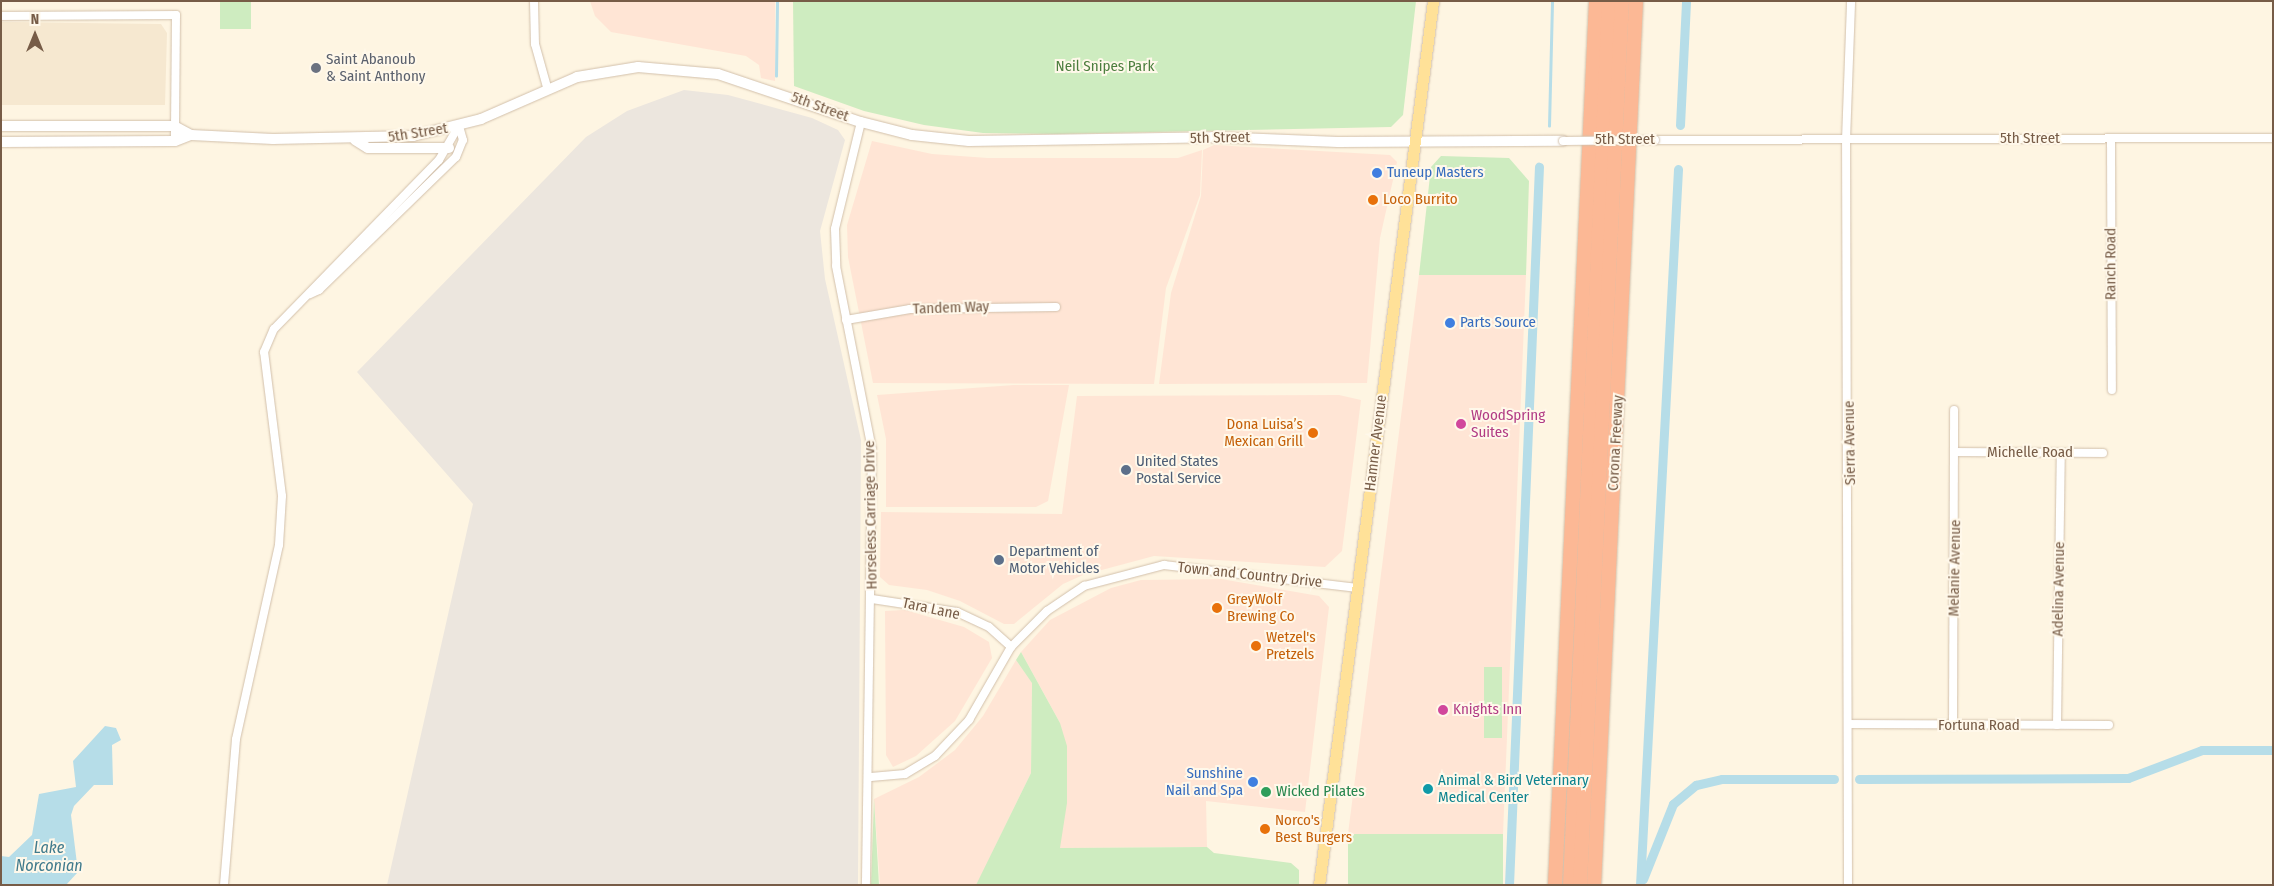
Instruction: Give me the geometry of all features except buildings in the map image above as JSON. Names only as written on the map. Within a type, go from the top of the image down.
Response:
[{"type":"highway","points":[[1555,885],[1565,726],[1596,1]]},
{"type":"highway","points":[[1580,885],[1609,1]]},
{"type":"highway","points":[[1570,885],[1587,643],[1622,1]]},
{"type":"highway","name":"Corona Freeway","points":[[1594,885],[1636,1]]},
{"type":"highway","points":[[1565,726],[1587,643]]},
{"type":"highway","points":[[1587,643],[1601,728]]},
{"type":"main road","name":"Hamner Avenue","points":[[1319,885],[1432,1]]},
{"type":"street","points":[[534,1],[534,44],[547,87]]},
{"type":"street","name":"Sierra Avenue","points":[[1848,885],[1846,140],[1850,1]]},
{"type":"street","points":[[1,16],[176,15],[174,141]]},
{"type":"street","name":"5th Street","points":[[1,142],[174,141],[191,135],[354,139],[413,136],[459,126],[547,87],[607,70],[694,70],[766,88],[861,122],[912,135],[969,141],[1214,137],[1563,141],[2273,138]]},
{"type":"street","name":"Horseless Carriage Drive","points":[[861,122],[835,229],[836,266],[872,450],[871,777],[866,885]]},
{"type":"street","name":"5th Street","points":[[1,126],[174,126],[191,135]]},
{"type":"street","points":[[224,885],[236,739],[279,545],[282,496],[264,352],[274,329],[310,294],[449,148],[459,126]]},
{"type":"street","points":[[310,294],[320,290],[456,157],[464,140],[459,126]]},
{"type":"street","name":"Ranch Road","points":[[2111,138],[2112,390]]},
{"type":"street","points":[[354,139],[368,148],[449,148]]},
{"type":"street","name":"Tandem Way","points":[[846,320],[910,309],[1056,307]]},
{"type":"street","name":"Melanie Avenue","points":[[1953,726],[1957,452],[1954,410]]},
{"type":"street","name":"Michelle Road","points":[[1957,452],[2103,453]]},
{"type":"street","name":"Adelina Avenue","points":[[2057,725],[2061,454]]},
{"type":"street","name":"Town and Country Drive","points":[[871,777],[904,774],[935,756],[969,720],[1011,647],[1047,610],[1084,586],[1164,565],[1358,588]]},
{"type":"street","name":"Tara Lane","points":[[872,599],[957,612],[989,627],[1011,647]]},
{"type":"street","name":"Fortuna Road","points":[[1849,724],[1953,726],[2109,725]]},
{"type":"shaded area","points":[[590,1],[775,1],[775,81],[761,78],[759,65],[746,56],[611,32],[595,16]]},
{"type":"shaded area","points":[[1,22],[161,24],[167,33],[165,105],[1,105]]},
{"type":"shaded area","points":[[684,90],[728,95],[812,118],[838,130],[845,140],[820,231],[825,279],[861,440],[858,885],[387,885],[473,504],[357,372],[586,137],[627,111]]},
{"type":"shaded area","points":[[872,141],[932,154],[988,158],[1178,158],[1202,150],[1200,195],[1166,288],[1154,384],[873,383],[848,257],[847,225]]},
{"type":"shaded area","points":[[1214,145],[1390,155],[1397,162],[1380,238],[1367,383],[1159,384],[1171,293],[1201,196],[1203,150]]},
{"type":"shaded area","points":[[1419,275],[1526,275],[1503,834],[1348,834]]},
{"type":"shaded area","points":[[1014,385],[1069,385],[1048,501],[1036,507],[886,507],[886,439],[877,395]]},
{"type":"shaded area","points":[[1339,395],[1361,400],[1342,551],[1325,567],[1154,556],[1083,575],[1063,584],[1014,624],[1004,624],[960,601],[927,590],[889,585],[880,577],[881,512],[1062,514],[1077,396]]},
{"type":"shaded area","points":[[1221,579],[1319,596],[1329,607],[1305,812],[1206,801],[1207,847],[1059,848],[1060,723],[1021,652],[1050,620],[1111,588],[1141,580]]},
{"type":"shaded area","points":[[905,610],[964,627],[989,642],[992,658],[955,721],[916,756],[893,767],[886,755],[885,611]]},
{"type":"shaded area","points":[[1016,660],[1032,682],[1031,773],[976,885],[880,885],[874,799],[919,777],[955,750],[983,716]]},
{"type":"green space","points":[[220,1],[251,1],[251,29],[220,29]]},
{"type":"green space","name":"Neil Snipes Park","points":[[793,1],[1416,1],[1403,115],[1391,127],[1058,134],[983,133],[924,125],[864,111],[794,86]]},
{"type":"green space","points":[[1441,156],[1509,158],[1529,181],[1526,275],[1419,275],[1431,167]]},
{"type":"green space","points":[[1021,652],[1060,723],[1067,746],[1067,803],[1060,848],[1207,847],[1214,853],[1291,863],[1299,870],[1299,885],[976,885],[1031,773],[1032,683],[1016,660]]},
{"type":"green space","points":[[1484,667],[1502,667],[1502,738],[1484,738]]},
{"type":"green space","points":[[874,799],[879,885],[871,885]]},
{"type":"green space","points":[[1348,834],[1503,834],[1503,885],[1348,885]]},
{"type":"water","name":"Lake Norconian","points":[[105,726],[116,728],[121,740],[112,745],[113,785],[94,785],[74,806],[71,815],[78,872],[66,885],[1,885],[1,856],[9,857],[32,835],[39,794],[76,787],[73,761]]},
{"type":"waterway","points":[[776,76],[777,1]]},
{"type":"waterway","points":[[1549,126],[1552,1]]},
{"type":"waterway","points":[[1680,125],[1686,1]]},
{"type":"waterway","points":[[1509,885],[1539,167]]},
{"type":"waterway","points":[[1640,885],[1678,169]]},
{"type":"waterway","points":[[1859,779],[2128,778],[2202,750],[2273,750]]},
{"type":"waterway","points":[[1643,879],[1673,804],[1696,785],[1722,779],[1834,779]]},
{"type":"place","name":"Saint Abanoub & Saint Anthony","points":[[316,68]]},
{"type":"place","name":"Tuneup Masters","points":[[1377,173]]},
{"type":"place","name":"Loco Burrito","points":[[1373,200]]},
{"type":"place","name":"Parts Source","points":[[1450,323]]},
{"type":"place","name":"WoodSpring Suites","points":[[1461,424]]},
{"type":"place","name":"Dona Luisa’s Mexican Grill","points":[[1313,433]]},
{"type":"place","name":"United States Postal Service","points":[[1126,470]]},
{"type":"place","name":"Department of Motor Vehicles","points":[[999,560]]},
{"type":"place","name":"GreyWolf Brewing Co","points":[[1217,608]]},
{"type":"place","name":"Wetzel's Pretzels","points":[[1256,646]]},
{"type":"place","name":"Knights Inn","points":[[1443,710]]},
{"type":"place","name":"Sunshine Nail and Spa","points":[[1253,782]]},
{"type":"place","name":"Animal & Bird Veterinary Medical Center","points":[[1428,789]]},
{"type":"place","name":"Wicked Pilates","points":[[1266,792]]},
{"type":"place","name":"Norco's Best Burgers","points":[[1265,829]]}]
